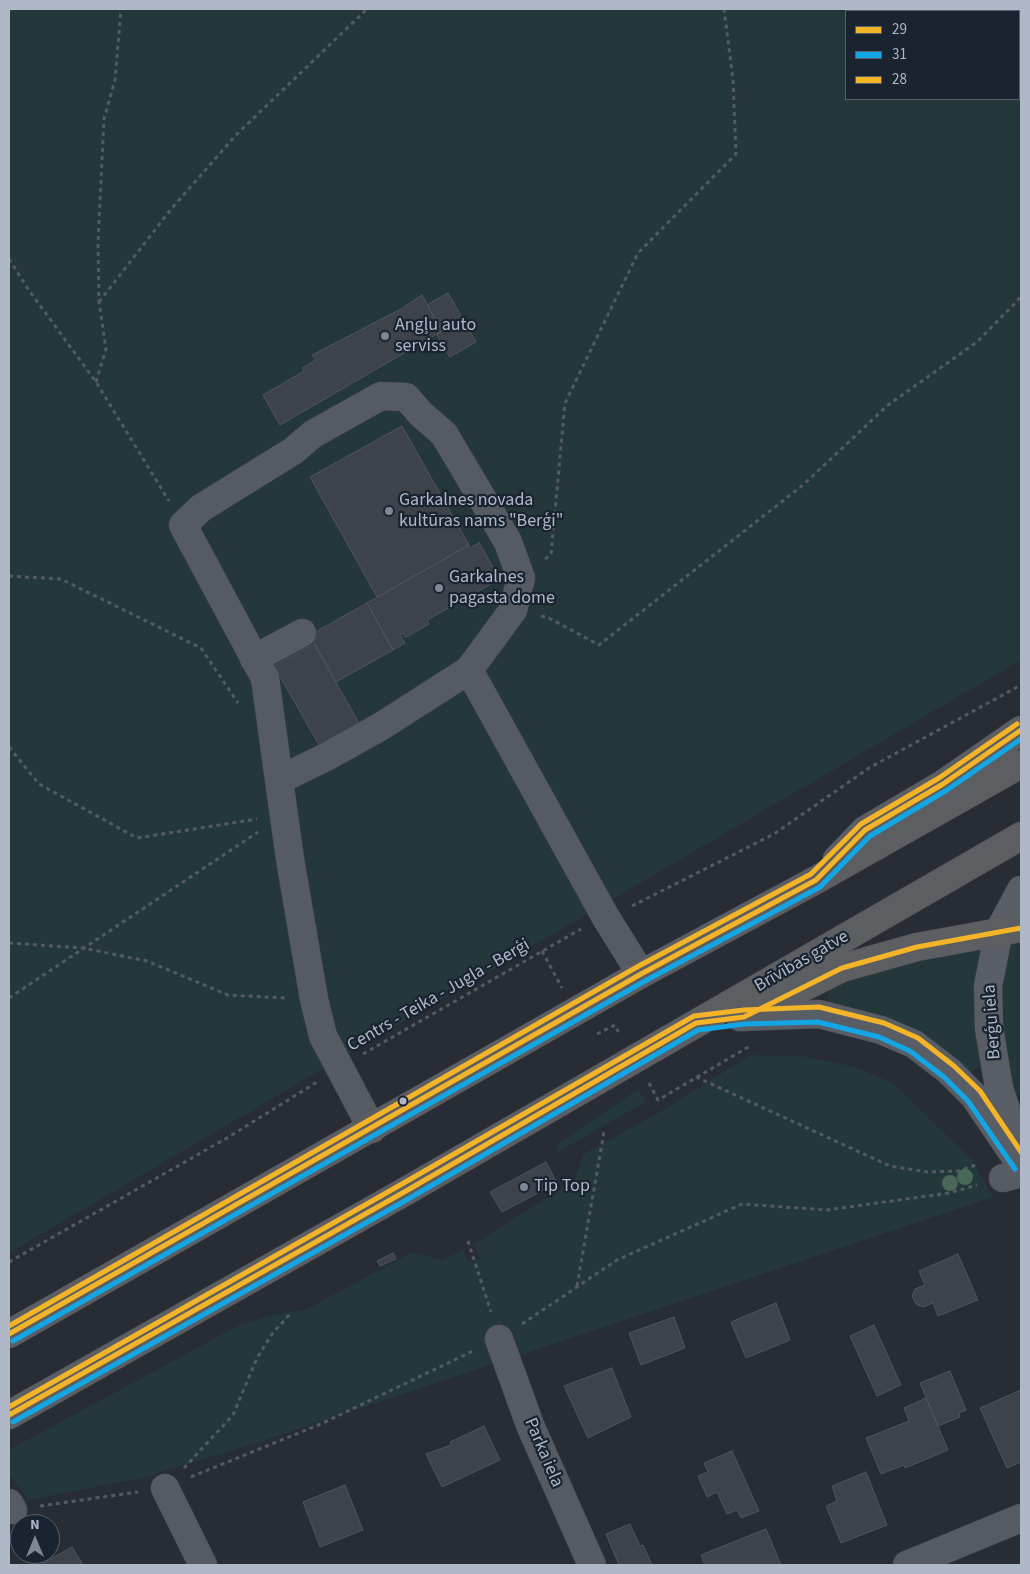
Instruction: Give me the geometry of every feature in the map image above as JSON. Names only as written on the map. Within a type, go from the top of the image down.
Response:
[{"type":"highway","points":[[816,880],[865,830],[943,784],[1021,730]]},
{"type":"highway","points":[[9,1334],[372,1129],[641,974],[816,880],[1021,764]]},
{"type":"highway","name":"Brīvības gatve","points":[[9,1415],[406,1191],[1021,836]]},
{"type":"highway","points":[[744,1017],[842,968],[917,947],[1010,930]]},
{"type":"main road","name":"Berģu iela","points":[[1021,890],[1010,930],[988,986],[990,1028],[999,1088],[1021,1156]]},
{"type":"main road","points":[[696,1023],[744,1017],[818,1014],[881,1030],[914,1044],[949,1071],[974,1096],[1010,1169]]},
{"type":"street","points":[[279,780],[380,727],[469,670],[513,610],[521,578],[508,542],[444,434],[421,414],[406,397],[381,396],[313,434],[293,451],[201,508],[183,525],[265,678],[283,816],[314,999],[323,1036],[338,1069],[372,1129]]},
{"type":"street","points":[[254,659],[302,633]]},
{"type":"street","points":[[469,670],[605,916],[641,974]]},
{"type":"street","name":"Parka iela","points":[[500,1339],[530,1425],[592,1565]]},
{"type":"street","points":[[164,1488],[202,1565]]},
{"type":"street","points":[[907,1565],[1021,1518]]},
{"type":"path","points":[[96,382],[106,349],[99,302],[98,243],[104,119],[115,80],[121,9]]},
{"type":"path","points":[[99,302],[172,208],[236,135],[368,9]]},
{"type":"path","points":[[521,578],[551,554],[565,403],[638,253],[736,154],[733,79],[724,9]]},
{"type":"path","points":[[9,260],[96,382],[183,525]]},
{"type":"path","points":[[513,610],[549,618],[600,645],[803,485],[888,405],[977,342],[1021,298]]},
{"type":"path","points":[[9,576],[61,579],[201,648],[239,704]]},
{"type":"path","points":[[542,951],[605,916],[628,907],[774,834],[869,768],[1021,684]]},
{"type":"path","points":[[9,747],[39,784],[137,838],[283,816]]},
{"type":"path","points":[[9,998],[283,816]]},
{"type":"path","points":[[9,943],[83,948],[147,961],[228,995],[314,999]]},
{"type":"path","name":"Centrs - Teika - Jugla - Berģi","points":[[9,1262],[227,1138],[338,1069],[542,951],[590,1038],[615,1025],[658,1100],[695,1077],[759,1044]]},
{"type":"path","points":[[695,1077],[890,1166],[928,1172],[1010,1169]]},
{"type":"path","points":[[577,1286],[604,1132]]},
{"type":"path","points":[[11,1506],[164,1488],[322,1423],[500,1339],[617,1260],[742,1204],[827,1210],[949,1194],[1010,1169]]},
{"type":"path","points":[[468,1241],[500,1339]]},
{"type":"path","points":[[164,1488],[233,1415],[256,1358],[272,1334],[292,1312]]},
{"type":"green space","points":[[9,9],[959,9],[845,10],[845,100],[1020,100],[1021,68],[1021,660],[9,1253]]},
{"type":"green space","points":[[1021,941],[1021,1095],[1013,1093],[1000,1041],[1001,999],[1008,942]]},
{"type":"green space","points":[[982,943],[975,985],[975,1026],[981,1065],[968,1074],[829,1004],[828,987],[882,966]]},
{"type":"green space","points":[[750,1055],[802,1056],[852,1066],[893,1083],[972,1160],[993,1197],[257,1443],[142,1478],[29,1500],[9,1473],[9,1450],[239,1325],[280,1313],[305,1310],[413,1252],[442,1260],[464,1250],[469,1263],[480,1258],[474,1244],[574,1181],[584,1154],[665,1109]]},
{"type":"green space","points":[[638,1089],[646,1102],[558,1152],[556,1145]]},
{"type":"building","points":[[448,293],[476,342],[450,357],[437,335],[442,331],[427,305]]},
{"type":"building","points":[[422,295],[442,331],[280,425],[263,395],[304,371],[302,368],[316,360],[312,355],[401,309]]},
{"type":"building","name":"Garkalnes novada kultūras nams \"Berģi\"","points":[[402,426],[469,545],[377,597],[310,477]]},
{"type":"building","name":"Garkalnes pagasta dome","points":[[479,543],[500,579],[427,620],[429,624],[408,636],[405,637],[403,633],[400,635],[405,643],[393,650],[367,603],[469,545],[470,548]]},
{"type":"building","points":[[367,603],[393,650],[336,682],[310,635]]},
{"type":"building","points":[[314,644],[359,723],[319,745],[274,666]]},
{"type":"building","name":"Tip Top","points":[[546,1162],[557,1183],[502,1212],[490,1192]]},
{"type":"building","points":[[393,1253],[396,1259],[380,1266],[377,1261]]},
{"type":"building","points":[[958,1254],[978,1300],[938,1316],[933,1303],[923,1307],[916,1304],[912,1296],[915,1289],[925,1285],[919,1271]]},
{"type":"building","points":[[776,1303],[790,1340],[746,1358],[731,1322]]},
{"type":"building","points":[[674,1317],[685,1348],[641,1365],[629,1333]]},
{"type":"building","points":[[874,1325],[901,1385],[877,1396],[850,1336]]},
{"type":"building","points":[[612,1368],[631,1417],[588,1438],[564,1386]]},
{"type":"building","points":[[950,1371],[966,1410],[959,1413],[960,1417],[938,1426],[920,1383]]},
{"type":"building","points":[[1021,1390],[1021,1462],[1007,1468],[980,1408]]},
{"type":"building","points":[[926,1398],[948,1450],[905,1468],[904,1465],[881,1474],[866,1438],[909,1421],[904,1408]]},
{"type":"building","points":[[484,1426],[500,1460],[442,1487],[426,1454],[451,1445],[450,1442]]},
{"type":"building","points":[[732,1451],[759,1511],[741,1518],[737,1510],[727,1514],[717,1492],[707,1497],[698,1476],[708,1472],[704,1463]]},
{"type":"building","points":[[866,1472],[887,1525],[841,1543],[826,1506],[837,1501],[832,1486]]},
{"type":"building","points":[[345,1485],[363,1530],[320,1547],[303,1502]]},
{"type":"building","points":[[630,1524],[640,1546],[643,1545],[652,1565],[619,1565],[606,1534]]},
{"type":"building","points":[[766,1529],[781,1565],[705,1565],[701,1555]]},
{"type":"building","points":[[72,1547],[83,1565],[40,1565],[60,1564],[60,1554]]},
{"type":"transit line","name":"28","points":[[9,1326],[637,967],[811,874],[861,824],[939,778],[1017,724]]},
{"type":"transit line","name":"29","points":[[9,1334],[641,974],[816,880],[865,830],[943,784],[1021,730]]},
{"type":"transit line","name":"31","points":[[13,1341],[645,981],[820,887],[870,836],[947,790],[1021,739]]},
{"type":"transit line","name":"29","points":[[9,1415],[406,1191],[696,1023],[744,1017],[842,968],[917,947],[1021,928]]},
{"type":"transit line","name":"28","points":[[9,1407],[694,1016],[744,1010],[819,1007],[884,1023],[918,1038],[954,1066],[980,1091],[1021,1152]]},
{"type":"transit line","name":"31","points":[[13,1422],[410,1198],[698,1030],[745,1024],[818,1022],[879,1037],[910,1051],[944,1077],[968,1101],[1015,1169]]},
{"type":"place","name":"Angļu auto serviss","points":[[385,336]]},
{"type":"place","name":"Garkalnes novada kultūras nams \"Berģi\"","points":[[389,511]]},
{"type":"place","name":"Garkalnes pagasta dome","points":[[439,588]]},
{"type":"place","name":"Tip Top","points":[[524,1187]]}]
